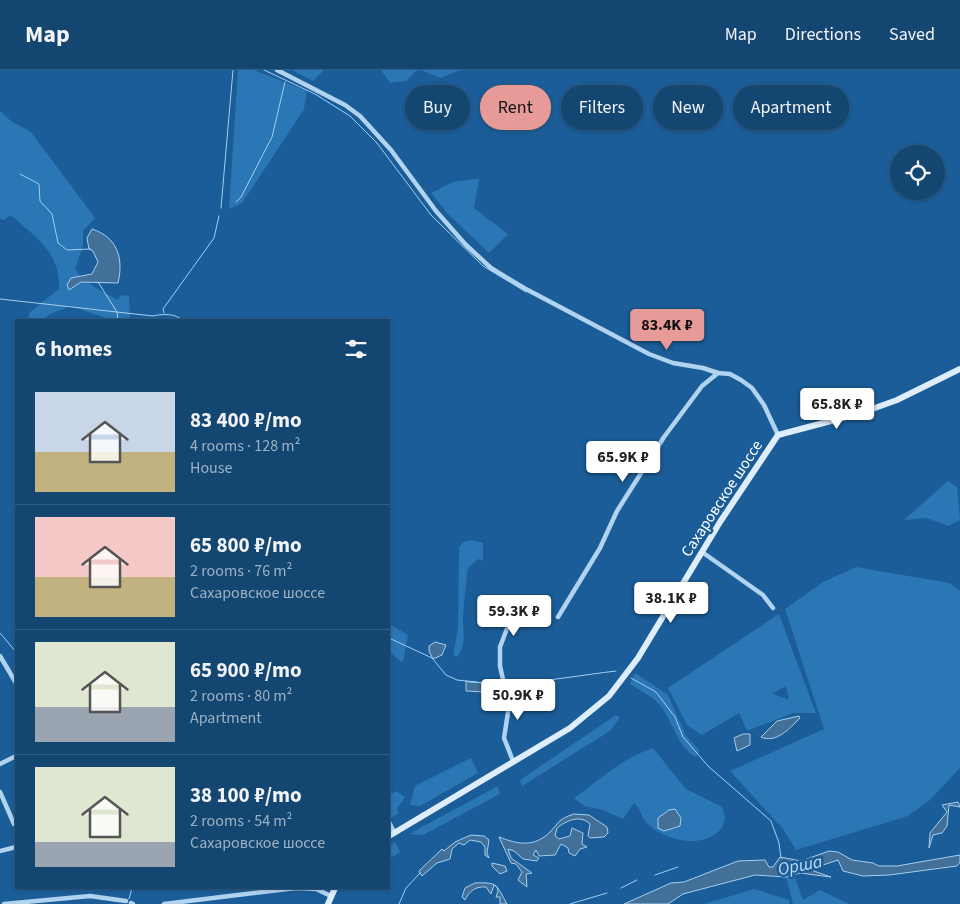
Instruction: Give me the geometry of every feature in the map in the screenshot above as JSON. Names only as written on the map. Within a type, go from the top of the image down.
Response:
[{"type":"main road","name":"Сахаровское шоссе","points":[[391,834],[577,723],[614,690],[638,658],[702,552],[778,435],[861,413],[897,400],[960,369]]},
{"type":"main road","points":[[328,904],[334,889]]},
{"type":"street","points":[[277,70],[338,102],[360,116],[391,150],[436,211],[466,245],[491,268],[524,288],[649,354],[668,362],[703,368],[718,374],[730,374],[752,388],[764,405],[778,435]]},
{"type":"street","points":[[558,617],[600,548],[617,511],[664,437],[702,386],[718,374]]},
{"type":"street","points":[[702,552],[763,595],[774,608]]},
{"type":"street","points":[[496,604],[509,616],[508,626],[500,647],[500,666],[506,684],[509,706],[504,738],[513,761]]},
{"type":"street","points":[[0,656],[15,681]]},
{"type":"street","points":[[0,764],[15,756]]},
{"type":"street","points":[[0,792],[14,824]]},
{"type":"street","points":[[0,852],[15,847]]},
{"type":"street","points":[[164,904],[288,889]]},
{"type":"street","points":[[316,889],[331,896]]},
{"type":"street","points":[[4,904],[90,896],[130,903]]},
{"type":"shaded area","points":[[238,70],[254,70],[307,91],[304,109],[270,161],[242,203],[229,209]]},
{"type":"shaded area","points":[[292,70],[324,70],[313,81]]},
{"type":"shaded area","points":[[381,70],[417,70],[406,81],[390,83]]},
{"type":"shaded area","points":[[421,70],[461,70],[440,78]]},
{"type":"shaded area","points":[[0,111],[11,121],[31,132],[95,218],[83,231],[83,246],[75,269],[89,283],[118,300],[121,295],[129,296],[130,319],[109,319],[70,306],[50,314],[44,319],[27,319],[30,312],[59,289],[55,264],[51,255],[37,238],[11,215],[4,220],[0,219]]},
{"type":"shaded area","points":[[479,179],[474,208],[508,234],[489,253],[447,213],[431,193],[453,182]]},
{"type":"shaded area","points":[[948,481],[957,487],[960,520],[948,526],[927,518],[904,520]]},
{"type":"shaded area","points":[[472,540],[483,543],[483,561],[478,559],[468,568],[464,598],[463,642],[457,657],[453,655],[458,629],[459,548],[463,542]]},
{"type":"shaded area","points":[[856,567],[949,583],[960,591],[960,768],[930,800],[908,816],[796,850],[783,829],[730,771],[824,729],[785,609],[823,582]]},
{"type":"shaded area","points":[[779,614],[816,713],[793,713],[747,731],[739,713],[702,735],[687,725],[668,688]],"holes":[[[786,686],[789,700],[773,694],[773,693]]]},
{"type":"shaded area","points":[[390,625],[408,635],[403,661],[401,662],[390,652]]},
{"type":"shaded area","points":[[635,673],[668,695],[686,736],[700,751],[696,757],[689,752],[679,739],[657,702],[630,684]]},
{"type":"shaded area","points":[[616,715],[620,718],[610,731],[522,786],[520,780]]},
{"type":"shaded area","points":[[653,748],[686,789],[722,807],[724,820],[723,826],[718,832],[701,840],[691,841],[671,838],[646,822],[634,803],[623,819],[603,810],[584,806],[574,798],[621,763]]},
{"type":"shaded area","points":[[471,758],[478,773],[420,806],[410,805],[415,786]]},
{"type":"shaded area","points":[[498,786],[500,794],[423,835],[409,834]]},
{"type":"shaded area","points":[[396,791],[405,797],[397,809],[399,813],[391,818],[390,806],[390,794]]},
{"type":"shaded area","points":[[395,842],[400,852],[390,858],[390,845]]},
{"type":"shaded area","points":[[794,875],[803,900],[820,890],[849,904],[793,904],[786,877]]},
{"type":"shaded area","points":[[754,889],[790,900],[789,904],[704,904]]},
{"type":"water","points":[[92,229],[107,237],[117,250],[120,265],[118,283],[81,282],[69,290],[67,285],[71,278],[92,274],[98,262],[93,251],[89,249],[87,238]]},
{"type":"water","points":[[435,642],[446,645],[442,655],[433,659],[429,646]]},
{"type":"water","points":[[466,681],[492,683],[485,692],[466,691]]},
{"type":"water","points":[[799,716],[800,718],[792,726],[777,737],[767,739],[761,737],[777,721]]},
{"type":"water","points":[[743,734],[750,734],[750,745],[737,751],[734,738]]},
{"type":"water","points":[[958,802],[960,807],[949,805],[947,826],[942,833],[933,835],[929,848],[930,833],[947,812],[942,805]]},
{"type":"water","points":[[675,809],[681,818],[680,826],[664,831],[658,828],[658,818],[669,810]]},
{"type":"water","points":[[574,814],[589,815],[607,827],[608,833],[604,837],[590,838],[588,836],[590,824],[582,819],[578,819],[557,828],[555,836],[559,839],[570,836],[572,828],[583,833],[582,844],[587,847],[580,849],[575,856],[569,853],[568,848],[561,844],[555,855],[539,856],[536,850],[533,855],[539,858],[537,861],[523,859],[514,851],[508,849],[511,858],[532,873],[526,874],[527,887],[518,880],[522,872],[516,864],[511,863],[499,837],[519,843],[538,841],[565,817]]},
{"type":"water","points":[[471,835],[484,836],[489,840],[487,853],[489,858],[485,855],[485,847],[481,842],[470,840],[464,845],[459,843],[452,849],[450,859],[437,863],[422,876],[419,871],[442,849],[444,851],[455,842]]},
{"type":"water","name":"Орша","points":[[829,851],[838,852],[852,860],[873,863],[879,866],[897,866],[960,855],[960,862],[957,866],[889,875],[863,876],[843,871],[838,860],[823,865],[808,865],[811,870],[831,877],[800,873],[786,877],[755,875],[683,894],[668,904],[624,904],[671,883],[684,882],[738,861],[765,860],[769,867],[773,867],[780,857],[801,861]]},
{"type":"water","points":[[492,863],[505,866],[507,871],[500,874],[492,866]]},
{"type":"water","points":[[475,883],[489,883],[493,884],[496,886],[496,887],[494,885],[491,894],[486,887],[476,888],[465,900],[462,897],[465,888]]},
{"type":"water","points":[[497,887],[507,904],[500,904],[500,897],[496,897]]},
{"type":"waterway","points":[[221,208],[233,70]]},
{"type":"waterway","points":[[264,70],[315,94],[350,116],[377,143],[431,215],[483,266],[526,292]]},
{"type":"waterway","points":[[236,202],[241,197],[272,137],[285,82]]},
{"type":"waterway","points":[[20,174],[39,184],[40,201],[52,214],[58,243],[67,250],[91,249]]},
{"type":"waterway","points":[[164,313],[163,309],[214,238],[219,216]]},
{"type":"waterway","points":[[98,282],[117,312],[118,319]]},
{"type":"waterway","points":[[0,299],[153,316],[168,315],[180,319]]},
{"type":"waterway","points":[[0,633],[15,651]]},
{"type":"waterway","points":[[390,638],[432,658],[446,675],[457,680],[477,682]]},
{"type":"waterway","points":[[515,683],[616,671]]},
{"type":"waterway","name":"Орша","points":[[631,678],[656,692],[675,717],[683,737],[708,766],[771,821],[779,843],[781,858]]},
{"type":"waterway","points":[[491,683],[501,684]]},
{"type":"waterway","points":[[655,875],[678,867]]},
{"type":"waterway","points":[[399,904],[406,888],[420,873]]},
{"type":"waterway","points":[[621,888],[637,880]]},
{"type":"waterway","points":[[129,899],[132,889]]},
{"type":"waterway","points":[[570,904],[607,893]]}]
